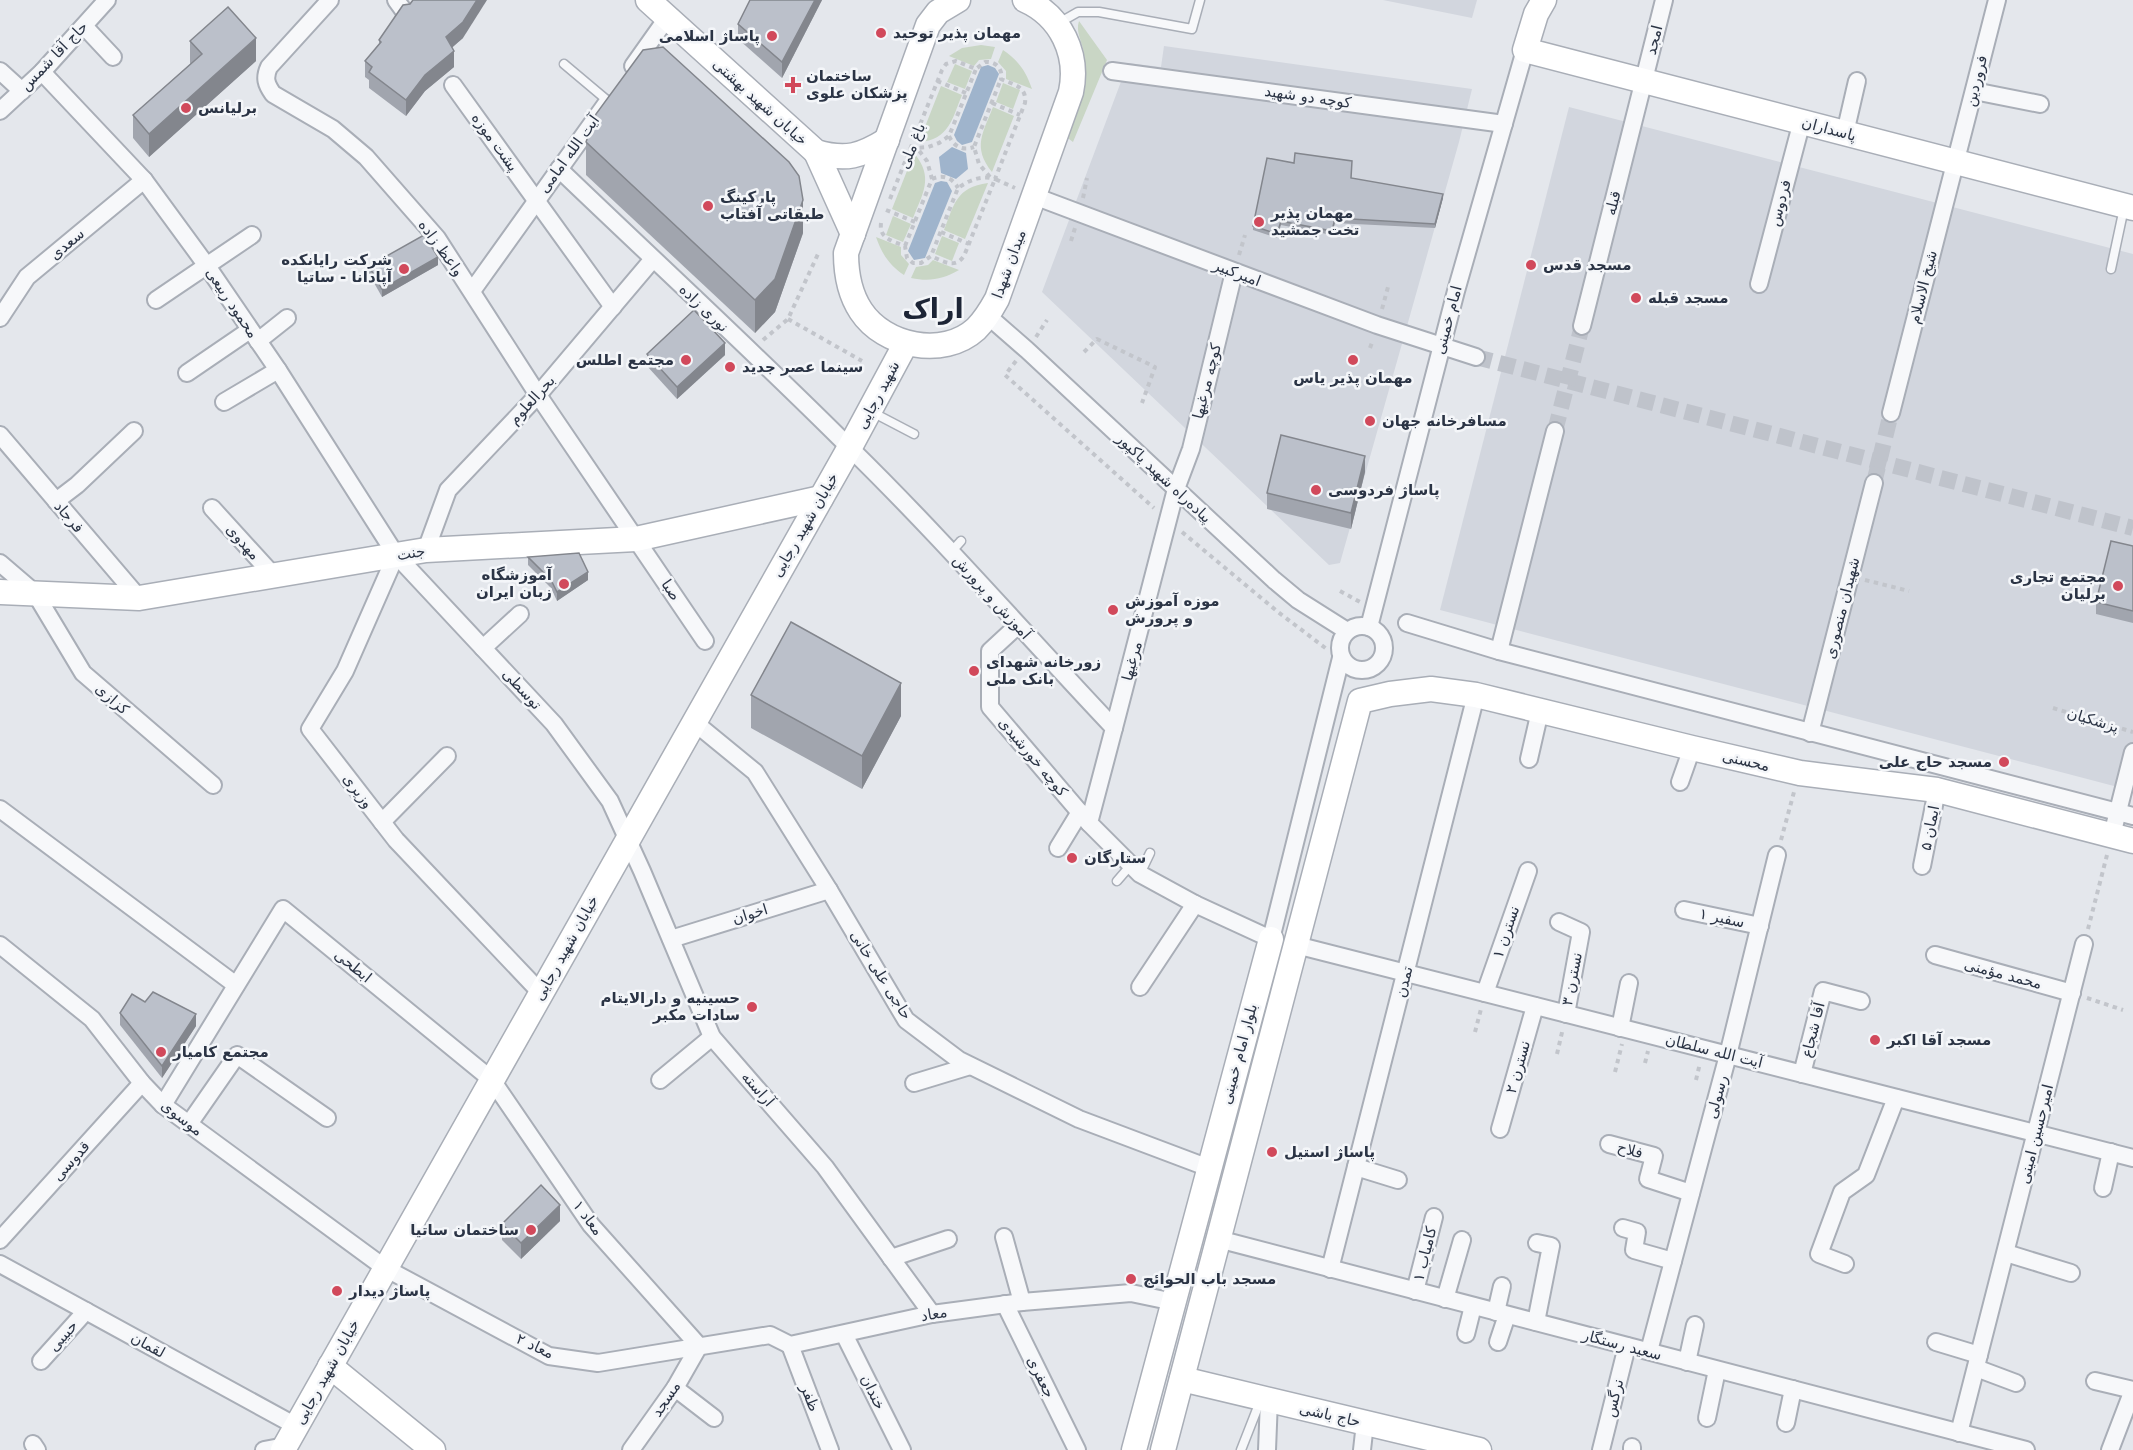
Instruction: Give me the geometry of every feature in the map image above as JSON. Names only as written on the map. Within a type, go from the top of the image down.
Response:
[{"type":"main road","name":"خیابان شهید بهشتی","points":[[648,0],[816,152],[835,158],[853,156],[870,151],[887,140]]},
{"type":"main road","name":"میدان شهدا","points":[[958,0],[938,12],[928,25],[846,253],[846,274],[852,294],[861,311],[874,326],[889,336],[921,346],[957,341],[974,331],[988,316],[998,299],[1071,92],[1074,76],[1073,60],[1052,13]]},
{"type":"main road","points":[[1025,0],[1052,13]]},
{"type":"main road","name":"امام خمینی","points":[[1525,50],[1539,5]]},
{"type":"main road","name":"پاسداران","points":[[1525,50],[1802,121],[1845,133],[1868,143],[1955,162],[2129,207]]},
{"type":"main road","points":[[816,152],[853,234]]},
{"type":"main road","name":"شهید رجایی","points":[[850,447],[906,343]]},
{"type":"main road","name":"خیابان شهید رجایی","points":[[282,1443],[330,1366],[850,447]]},
{"type":"main road","name":"جنت","points":[[0,592],[139,598],[426,550],[636,539],[821,498]]},
{"type":"main road","name":"محسنی","points":[[1360,701],[1390,694],[1431,689],[1476,695],[1800,773],[1937,790],[2124,826]]},
{"type":"main road","name":"بلوار امام خمینی","points":[[1163,1450],[1360,701]]},
{"type":"main road","name":"بلوار امام خمینی","points":[[1134,1450],[1270,939]]},
{"type":"main road","points":[[330,1366],[433,1450]]},
{"type":"main road","name":"حاج باشی","points":[[1182,1379],[1479,1450]]},
{"type":"street","name":"حاج آقا شمس","points":[[0,111],[42,72],[106,0]]},
{"type":"street","name":"واعظ زاده","points":[[330,0],[269,67],[265,75],[267,86],[273,94],[333,129],[366,157],[436,238],[538,395],[636,539]]},
{"type":"street","name":"امجد","points":[[1644,81],[1664,0]]},
{"type":"street","name":"فروردین","points":[[1955,162],[1997,0]]},
{"type":"street","name":"آیت الله امامی","points":[[472,291],[667,18]]},
{"type":"street","points":[[84,26],[113,57]]},
{"type":"street","name":"امام خمینی","points":[[1369,627],[1441,347],[1525,50]]},
{"type":"street","name":"کوچه دو شهید","points":[[1112,70],[1504,124]]},
{"type":"street","points":[[0,71],[22,91]]},
{"type":"street","name":"محمود ربیعی","points":[[42,72],[144,180],[207,266],[278,370],[396,555]]},
{"type":"street","name":"قبله","points":[[1582,326],[1644,81]]},
{"type":"street","points":[[1845,133],[1857,81]]},
{"type":"street","name":"پشت موزه","points":[[453,85],[613,307]]},
{"type":"street","points":[[1974,91],[2040,104]]},
{"type":"street","name":"فردوس","points":[[1759,284],[1802,121]]},
{"type":"street","name":"شیخ الاسلام","points":[[1891,413],[1955,162]]},
{"type":"street","name":"نوری زاده","points":[[559,169],[850,447]]},
{"type":"street","name":"سعدی","points":[[0,318],[27,277],[144,180]]},
{"type":"street","name":"امیرکبیر","points":[[1034,195],[1234,272],[1441,347],[1476,357]]},
{"type":"street","points":[[156,300],[252,235]]},
{"type":"street","name":"بحرالعلوم","points":[[426,550],[448,490],[538,395],[653,259]]},
{"type":"street","name":"کوچه مرغیها","points":[[1176,489],[1191,449],[1234,272]]},
{"type":"street","name":"پیاده‌راه شهید پاکپور","points":[[988,316],[1298,600],[1347,632]]},
{"type":"street","points":[[187,373],[287,318]]},
{"type":"street","points":[[224,402],[278,370]]},
{"type":"street","points":[[56,501],[77,485],[134,431]]},
{"type":"street","points":[[1499,651],[1555,431]]},
{"type":"street","name":"فرجاد","points":[[0,435],[139,598]]},
{"type":"street","name":"آموزش و پرورش","points":[[850,447],[956,546],[1017,626],[1114,728]]},
{"type":"street","name":"شهیدان منصوری","points":[[1810,733],[1874,483]]},
{"type":"street","name":"مرغیها","points":[[1114,728],[1176,489]]},
{"type":"street","name":"مهدوی","points":[[212,508],[273,575]]},
{"type":"street","name":"صبا","points":[[636,539],[705,641]]},
{"type":"street","name":"توسطی","points":[[396,555],[554,724],[610,801],[628,839]]},
{"type":"street","name":"وزیری","points":[[396,555],[345,672],[310,729],[396,840],[541,993]]},
{"type":"street","name":"کزازی","points":[[0,563],[35,593],[83,673],[213,785]]},
{"type":"street","points":[[483,648],[520,614]]},
{"type":"street","points":[[1407,623],[1499,651],[1810,733],[2124,826],[2133,752]]},
{"type":"street","name":"کوچه خورشیدی","points":[[1017,626],[990,651],[990,707],[1084,818]]},
{"type":"street","points":[[1357,627],[1369,627],[1378,634],[1383,644],[1382,657],[1371,669],[1349,667],[1341,658],[1340,641],[1347,632],[1357,627]]},
{"type":"street","name":"بلوار امام خمینی","points":[[1270,939],[1341,658]]},
{"type":"street","name":"بلوار امام خمینی","points":[[1360,701],[1371,669]]},
{"type":"street","name":"تمدن","points":[[1330,1269],[1476,695]]},
{"type":"street","points":[[1529,759],[1540,711]]},
{"type":"street","name":"حاجی علی خانی","points":[[694,722],[755,772],[829,890],[906,1020],[970,1066],[1079,1119],[1209,1168]]},
{"type":"street","points":[[1058,848],[1084,818],[1114,728]]},
{"type":"street","points":[[1680,782],[1692,748]]},
{"type":"street","points":[[382,822],[447,756]]},
{"type":"street","name":"ایمان ۵","points":[[1922,866],[1937,790]]},
{"type":"street","points":[[0,809],[236,985]]},
{"type":"street","points":[[1084,818],[1135,870],[1195,904],[1270,939]]},
{"type":"street","name":"آراسته","points":[[628,839],[712,1037],[825,1167],[932,1314]]},
{"type":"street","name":"رسولی","points":[[1649,1351],[1728,1055],[1777,855]]},
{"type":"street","name":"نسترن ۱","points":[[1485,993],[1528,871]]},
{"type":"street","name":"اخوان","points":[[671,939],[829,890]]},
{"type":"street","points":[[1140,987],[1195,904]]},
{"type":"street","name":"ابطحی","points":[[164,1105],[284,909],[492,1080]]},
{"type":"street","name":"سفیر ۱","points":[[1684,910],[1760,926]]},
{"type":"street","name":"نسترن ۳","points":[[1559,922],[1581,932],[1566,1014]]},
{"type":"street","name":"امیرحسین امینی","points":[[1959,1433],[2084,944]]},
{"type":"street","name":"موسوی","points":[[0,945],[92,1020],[142,1083],[164,1105],[385,1268]]},
{"type":"street","name":"آیت الله سلطان","points":[[1296,945],[2133,1158]]},
{"type":"street","name":"محمد مؤمنی","points":[[1935,955],[2072,993]]},
{"type":"street","points":[[1623,1028],[1629,983]]},
{"type":"street","name":"آقا شجاع","points":[[1802,1074],[1823,991],[1861,1001]]},
{"type":"street","name":"نسترن ۲","points":[[1500,1129],[1535,1006]]},
{"type":"street","points":[[660,1080],[712,1037]]},
{"type":"street","points":[[189,1124],[237,1054],[327,1118]]},
{"type":"street","points":[[914,1083],[970,1066]]},
{"type":"street","name":"معاد ۱","points":[[492,1080],[591,1225],[699,1346]]},
{"type":"street","name":"قدوسی","points":[[0,1240],[6,1221],[142,1083]]},
{"type":"street","points":[[1845,1264],[1819,1254],[1842,1192],[1866,1175],[1896,1098]]},
{"type":"street","name":"فلاح","points":[[1609,1144],[1654,1156],[1648,1179],[1691,1193]]},
{"type":"street","points":[[2103,1188],[2111,1152]]},
{"type":"street","points":[[1356,1167],[1398,1180]]},
{"type":"street","name":"کامیاب ۱","points":[[1415,1291],[1434,1217]]},
{"type":"street","points":[[1623,1228],[1637,1232],[1634,1251],[1673,1261]]},
{"type":"street","points":[[1004,1237],[1022,1302]]},
{"type":"street","points":[[891,1258],[948,1239]]},
{"type":"street","name":"سعید رستگار","points":[[1218,1239],[2026,1450]]},
{"type":"street","points":[[1445,1299],[1461,1240]]},
{"type":"street","points":[[1536,1322],[1551,1246],[1538,1243]]},
{"type":"street","points":[[2006,1253],[2071,1273]]},
{"type":"street","name":"لقمان","points":[[0,1264],[86,1311],[282,1443]]},
{"type":"street","name":"معاد ۲","points":[[385,1268],[549,1356],[598,1363],[699,1346]]},
{"type":"street","points":[[1498,1342],[1502,1313],[1502,1286]]},
{"type":"street","name":"معاد","points":[[790,1346],[932,1314],[1022,1302],[1131,1293],[1173,1302]]},
{"type":"street","name":"جعفری","points":[[1005,1304],[1077,1450]]},
{"type":"street","points":[[1466,1334],[1473,1306]]},
{"type":"street","name":"حبیبی","points":[[41,1361],[86,1311]]},
{"type":"street","points":[[1688,1362],[1695,1325]]},
{"type":"street","name":"خندان","points":[[844,1334],[902,1450]]},
{"type":"street","points":[[699,1346],[770,1335],[790,1346]]},
{"type":"street","points":[[1936,1342],[2016,1383]]},
{"type":"street","name":"مسجد","points":[[631,1450],[675,1388],[699,1346]]},
{"type":"street","name":"ظفر","points":[[790,1346],[830,1450]]},
{"type":"street","name":"نرگس","points":[[1601,1450],[1628,1346]]},
{"type":"street","points":[[1707,1418],[1717,1370]]},
{"type":"street","points":[[2095,1381],[2133,1390],[2110,1450]]},
{"type":"street","points":[[675,1388],[714,1418]]},
{"type":"street","points":[[1786,1424],[1793,1389]]},
{"type":"street","points":[[1265,1399],[1267,1450]]},
{"type":"street","points":[[1362,1450],[1365,1423]]},
{"type":"lane","points":[[1052,13],[1099,12],[1192,29],[1200,0]]},
{"type":"lane","points":[[564,64],[615,91]]},
{"type":"lane","points":[[2112,269],[2129,207]]},
{"type":"lane","points":[[870,411],[914,434]]},
{"type":"lane","points":[[1117,881],[1135,870],[1150,853]]},
{"type":"lane","points":[[1241,1450],[1265,1399]]},
{"type":"path","name":"باغ ملی","points":[[956,61],[976,69],[982,63],[993,63],[999,68],[1001,79],[1021,87],[1024,91],[1025,103],[993,178],[969,244],[960,261],[955,264],[950,265],[931,256],[921,263],[913,262],[907,258],[905,246],[885,238],[880,229],[946,64],[956,61]]},
{"type":"path","points":[[905,246],[932,178],[927,161],[916,148],[934,146],[949,136],[976,69]]},
{"type":"path","points":[[1001,79],[974,147],[979,164],[993,178],[1034,195]]},
{"type":"path","points":[[938,81],[966,93]]},
{"type":"path","points":[[992,103],[1020,115]]},
{"type":"path","points":[[949,136],[954,144],[961,148],[974,147]]},
{"type":"path","points":[[932,178],[941,176],[949,179],[958,188]]},
{"type":"path","points":[[931,256],[958,188],[973,180],[993,178]]},
{"type":"path","points":[[886,210],[915,222]]},
{"type":"path","points":[[941,232],[969,244]]},
{"type":"path","points":[[749,351],[788,318],[818,254]]},
{"type":"path","points":[[788,318],[862,361]]},
{"type":"path","points":[[1084,352],[1097,339],[1155,367],[1142,403]]},
{"type":"path","points":[[1850,577],[1909,591]]},
{"type":"path","name":"پزشکیان","points":[[2053,708],[2133,732]]},
{"type":"path","points":[[1777,855],[1800,773]]},
{"type":"path","points":[[2084,944],[2124,826]]},
{"type":"path","points":[[1475,1032],[1485,993]]},
{"type":"path","points":[[2072,993],[2123,1010]]},
{"type":"path","points":[[1557,1053],[1566,1014]]},
{"type":"path","points":[[1616,1072],[1623,1028]]},
{"type":"shaded area","points":[[1383,0],[1477,0],[1472,18]]},
{"type":"shaded area","points":[[1164,46],[1472,89],[1340,563],[1329,565],[1042,292],[1128,63],[1161,67]]},
{"type":"shaded area","points":[[1569,107],[2133,254],[2133,791],[1440,610]]},
{"type":"green space","points":[[1079,21],[1107,60],[1073,142],[1065,136],[1078,106],[1085,75],[1084,54],[1078,29]]},
{"type":"green space","points":[[981,45],[995,47],[991,59],[979,60],[974,66],[949,56],[962,48]]},
{"type":"green space","points":[[1003,50],[1021,66],[1032,89],[1006,79],[1006,71],[998,62]]},
{"type":"green space","points":[[955,64],[972,71],[965,89],[947,82]]},
{"type":"green space","points":[[1003,83],[1020,90],[1013,109],[996,102]]},
{"type":"green space","points":[[941,86],[962,95],[943,133],[919,142]]},
{"type":"green space","points":[[993,107],[1014,116],[992,172],[982,155],[981,140]]},
{"type":"green space","points":[[914,153],[924,170],[925,185],[913,218],[892,209]]},
{"type":"green space","points":[[988,183],[965,239],[944,230],[954,205],[963,193],[977,185]]},
{"type":"green space","points":[[893,216],[911,224],[903,242],[886,235]]},
{"type":"green space","points":[[942,236],[959,243],[952,261],[935,254]]},
{"type":"green space","points":[[876,237],[901,247],[901,255],[909,264],[904,275],[887,259]]},
{"type":"green space","points":[[933,260],[959,270],[936,279],[911,278],[916,267],[928,265]]},
{"type":"water","points":[[988,65],[995,68],[999,74],[972,142],[962,145],[954,135],[981,67]]},
{"type":"water","points":[[952,147],[966,153],[968,169],[956,179],[941,173],[939,157]]},
{"type":"water","points":[[947,182],[952,191],[925,258],[914,260],[908,251],[935,183]]},
{"type":"building","points":[[413,0],[477,0],[463,22],[446,37],[454,51],[425,75],[406,100],[369,72],[372,67],[365,61],[381,42],[379,40],[403,5],[410,4]]},
{"type":"building","name":"پاساژ اسلامی","points":[[750,0],[815,0],[782,62],[738,24]]},
{"type":"building","points":[[228,7],[256,38],[149,134],[133,115],[202,54],[190,41]]},
{"type":"building","name":"پارکینگ طبقاتی آفتاب","points":[[663,47],[789,162],[799,176],[803,200],[775,279],[755,300],[586,142],[596,114],[643,50]]},
{"type":"building","points":[[1295,153],[1352,161],[1351,178],[1443,194],[1435,224],[1335,218],[1332,231],[1281,221],[1277,234],[1253,226],[1267,158],[1294,163]]},
{"type":"building","name":"شرکت رایانکده آپادانا - ساتیا","points":[[424,235],[438,257],[382,289],[369,266]]},
{"type":"building","name":"مجتمع اطلس","points":[[694,310],[725,343],[677,387],[647,354]]},
{"type":"building","name":"پاساژ فردوسی","points":[[1281,435],[1365,456],[1351,513],[1267,493]]},
{"type":"building","name":"مجتمع تجاری برلیان","points":[[2111,541],[2133,546],[2133,611],[2096,602]]},
{"type":"building","name":"آموزشگاه زبان ایران","points":[[579,553],[588,572],[557,592],[551,580],[528,557]]},
{"type":"building","points":[[791,622],[901,683],[862,756],[751,695]]},
{"type":"building","name":"مجتمع کامیار","points":[[153,992],[196,1014],[162,1066],[120,1013],[132,994],[145,1002]]},
{"type":"building","points":[[541,1185],[560,1205],[521,1243],[502,1224]]},
{"type":"tunnel","points":[[1555,431],[1582,326]]},
{"type":"tunnel","points":[[1476,357],[2133,528]]},
{"type":"tunnel","points":[[1874,483],[1891,413]]},
{"type":"place","name":"مهمان پذیر توحید","points":[[881,33]]},
{"type":"place","name":"پاساژ اسلامی","points":[[772,36]]},
{"type":"place","name":"ساختمان پزشکان علوی","points":[[793,85]]},
{"type":"place","name":"برلیانس","points":[[186,108]]},
{"type":"place","name":"پارکینگ طبقاتی آفتاب","points":[[708,206]]},
{"type":"place","name":"مهمان پذیر تخت جمشید","points":[[1259,222]]},
{"type":"place","name":"مسجد قدس","points":[[1531,265]]},
{"type":"place","name":"شرکت رایانکده آپادانا - ساتیا","points":[[404,269]]},
{"type":"place","name":"مسجد قبله","points":[[1636,298]]},
{"type":"place","name":"مجتمع اطلس","points":[[686,360]]},
{"type":"place","name":"مهمان پذیر یاس","points":[[1353,360]]},
{"type":"place","name":"سینما عصر جدید","points":[[730,367]]},
{"type":"place","name":"مسافرخانه جهان","points":[[1370,421]]},
{"type":"place","name":"پاساژ فردوسی","points":[[1316,490]]},
{"type":"place","name":"آموزشگاه زبان ایران","points":[[564,584]]},
{"type":"place","name":"مجتمع تجاری برلیان","points":[[2118,586]]},
{"type":"place","name":"موزه آموزش و پرورش","points":[[1113,610]]},
{"type":"place","name":"زورخانه شهدای بانک ملی","points":[[974,671]]},
{"type":"place","name":"مسجد حاج علی","points":[[2004,762]]},
{"type":"place","name":"ستارگان","points":[[1072,858]]},
{"type":"place","name":"حسینیه و دارالایتام سادات مکبر","points":[[752,1007]]},
{"type":"place","name":"مسجد آقا اکبر","points":[[1875,1040]]},
{"type":"place","name":"مجتمع کامیار","points":[[161,1052]]},
{"type":"place","name":"پاساژ استیل","points":[[1272,1152]]},
{"type":"place","name":"ساختمان ساتیا","points":[[531,1230]]},
{"type":"place","name":"مسجد باب الحوائج","points":[[1131,1279]]},
{"type":"place","name":"پاساژ دیدار","points":[[337,1291]]},
{"type":"district","name":"اراک","points":[[933,308]]}]
